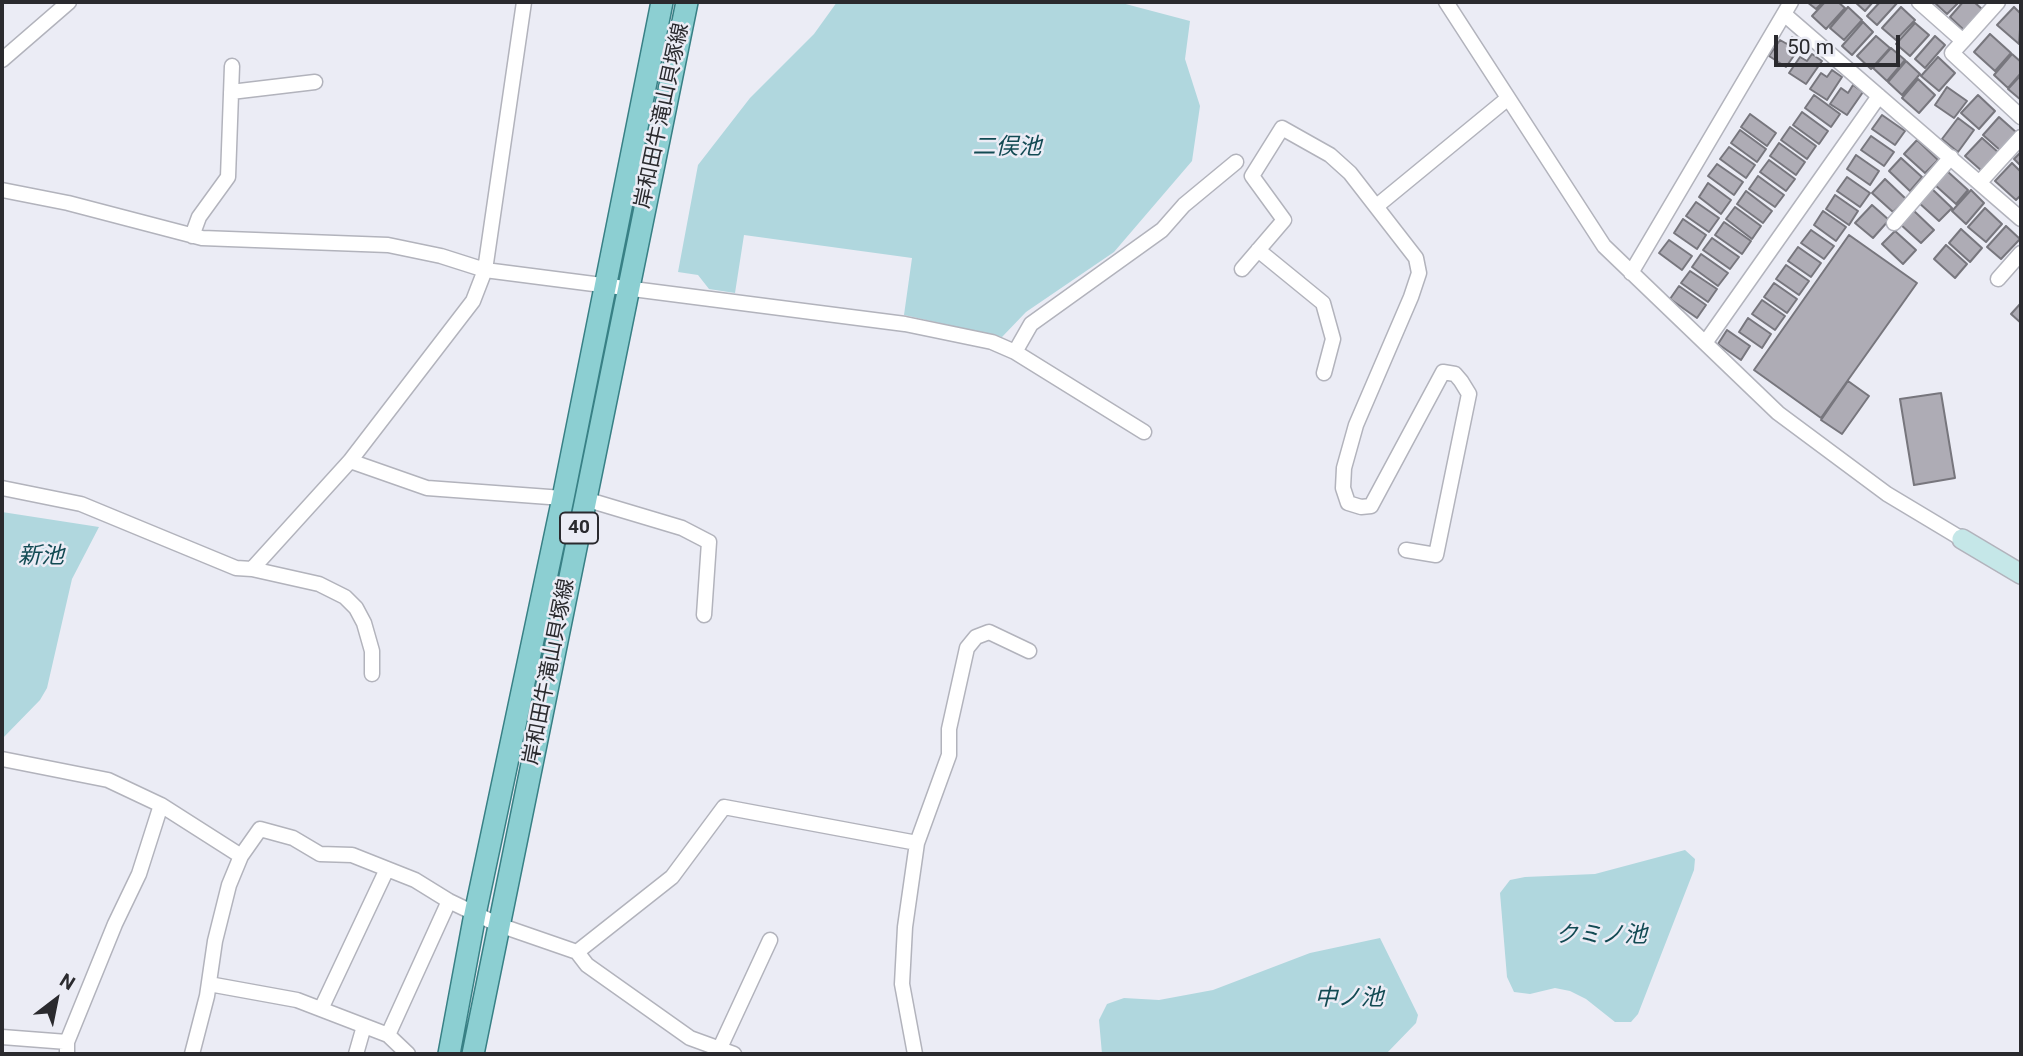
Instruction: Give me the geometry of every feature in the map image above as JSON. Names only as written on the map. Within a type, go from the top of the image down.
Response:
[{"type":"main road","name":"岸和田牛滝山貝塚線","points":[[449,1054],[475,914],[563,498],[662,2]]},
{"type":"main road","name":"岸和田牛滝山貝塚線","points":[[473,1054],[626,289],[687,2]]},
{"type":"street","points":[[2,60],[69,2]]},
{"type":"street","points":[[252,569],[350,461],[473,301],[485,270],[524,2]]},
{"type":"street","points":[[1446,2],[1604,246],[1778,413],[1810,439],[1887,495],[2021,574]]},
{"type":"street","points":[[1919,2],[1963,41]]},
{"type":"street","points":[[1998,2],[1952,53],[2021,117]]},
{"type":"street","points":[[1631,272],[1787,8],[1879,96],[2021,219]]},
{"type":"street","points":[[192,236],[205,206],[228,177],[232,66]]},
{"type":"street","points":[[231,92],[315,82]]},
{"type":"street","points":[[1705,343],[1879,96]]},
{"type":"street","points":[[1378,205],[1507,99]]},
{"type":"street","points":[[1242,269],[1284,220],[1252,176],[1282,128],[1330,155],[1350,173],[1378,205],[1416,258],[1419,273],[1356,425],[1344,468],[1343,488],[1348,503],[1361,508],[1371,506],[1443,372],[1455,374],[1469,394],[1436,555],[1406,550]]},
{"type":"street","points":[[1980,182],[2021,137]]},
{"type":"street","points":[[1894,223],[1951,158]]},
{"type":"street","points":[[1015,352],[1031,324],[1162,230],[1184,205],[1236,162]]},
{"type":"street","points":[[2,190],[192,236],[388,245],[441,256],[485,270],[905,324],[992,341],[1015,352],[1144,432]]},
{"type":"street","points":[[1258,250],[1323,303],[1333,339],[1324,373]]},
{"type":"street","points":[[1998,279],[2021,253]]},
{"type":"street","points":[[350,461],[427,488],[563,498]]},
{"type":"street","points":[[2,488],[80,504],[236,568],[319,584],[345,597],[364,623],[372,651],[372,674]]},
{"type":"street","points":[[585,499],[682,528],[709,542],[704,615]]},
{"type":"street","points":[[915,1054],[902,984],[917,844],[949,755],[949,729],[967,648],[976,637],[989,632],[1030,651]]},
{"type":"street","points":[[2,759],[108,780],[161,805],[242,856]]},
{"type":"street","points":[[2,1037],[67,1048],[115,924],[139,874],[161,805]]},
{"type":"street","points":[[577,952],[672,877],[724,807],[917,844]]},
{"type":"street","points":[[192,1054],[229,885],[242,856],[260,829],[293,838],[320,854],[352,855],[415,880],[449,901],[499,925],[577,952],[587,965],[690,1038],[726,1052],[770,940]]},
{"type":"street","points":[[321,1009],[387,869]]},
{"type":"street","points":[[388,1035],[449,901]]},
{"type":"street","points":[[209,984],[297,1000],[388,1035],[408,1054]]},
{"type":"street","points":[[356,1054],[364,1026]]},
{"type":"water","name":"二俣池","points":[[837,2],[1118,2],[1190,21],[1185,59],[1200,106],[1192,161],[1114,252],[1026,312],[1002,337],[904,315],[912,258],[744,235],[735,293],[709,289],[698,275],[678,272],[698,165],[750,98],[814,34]]},
{"type":"water","name":"新池","points":[[2,512],[99,527],[72,579],[47,688],[40,700],[2,739]]},
{"type":"water","name":"クミノ池","points":[[1685,850],[1695,859],[1694,870],[1638,1014],[1631,1022],[1615,1022],[1586,999],[1570,991],[1555,988],[1530,994],[1514,992],[1507,977],[1500,893],[1510,880],[1595,874]]},
{"type":"water","name":"中ノ池","points":[[1380,938],[1418,1015],[1416,1023],[1386,1054],[1102,1054],[1099,1020],[1107,1004],[1124,998],[1159,1000],[1213,990],[1310,953]]},
{"type":"building","points":[[1807,2],[1823,2],[1816,9]]},
{"type":"building","points":[[1825,2],[1838,2],[1845,8],[1826,29],[1812,16]]},
{"type":"building","points":[[1855,2],[1873,2],[1865,11]]},
{"type":"building","points":[[1880,2],[1898,2],[1877,25],[1867,16]]},
{"type":"building","points":[[1934,2],[1959,2],[1947,14]]},
{"type":"building","points":[[1963,2],[1974,2],[1982,9],[1964,30],[1950,17]]},
{"type":"building","points":[[1848,7],[1862,20],[1844,40],[1830,28]]},
{"type":"building","points":[[1901,7],[1915,20],[1896,40],[1882,28]]},
{"type":"building","points":[[2014,7],[2021,14],[2019,44],[1997,25]]},
{"type":"building","points":[[1863,22],[1873,32],[1852,55],[1842,46]]},
{"type":"building","points":[[1915,23],[1929,35],[1910,56],[1896,44]]},
{"type":"building","points":[[1990,34],[2011,53],[1995,71],[1974,52]]},
{"type":"building","points":[[1876,36],[1890,48],[1871,69],[1857,56]]},
{"type":"building","points":[[1935,36],[1945,45],[1925,68],[1915,59]]},
{"type":"building","points":[[1792,37],[1802,44],[1786,67],[1769,56],[1780,40],[1787,44]]},
{"type":"building","points":[[1891,48],[1905,60],[1887,81],[1873,68]]},
{"type":"building","points":[[1812,54],[1822,61],[1806,84],[1789,73],[1800,57],[1807,61]]},
{"type":"building","points":[[2012,54],[2021,62],[2021,73],[2008,88],[1994,75]]},
{"type":"building","points":[[1938,57],[1955,73],[1939,91],[1921,76]]},
{"type":"building","points":[[1906,61],[1920,74],[1902,95],[1888,82]]},
{"type":"building","points":[[1832,70],[1842,77],[1827,100],[1810,89],[1821,73],[1827,77]]},
{"type":"building","points":[[2021,75],[2021,100],[2008,89]]},
{"type":"building","points":[[1918,79],[1935,95],[1919,113],[1902,98]]},
{"type":"building","points":[[1853,85],[1863,92],[1847,115],[1830,104],[1841,88],[1848,93]]},
{"type":"building","points":[[1947,87],[1967,101],[1954,118],[1935,105]]},
{"type":"building","points":[[1814,95],[1840,114],[1831,127],[1805,108]]},
{"type":"building","points":[[1978,95],[1995,111],[1979,129],[1961,113]]},
{"type":"building","points":[[1802,112],[1828,131],[1819,144],[1793,125]]},
{"type":"building","points":[[1750,114],[1776,133],[1767,146],[1741,127]]},
{"type":"building","points":[[1882,115],[1905,131],[1895,145],[1872,129]]},
{"type":"building","points":[[1999,117],[2017,133],[2001,151],[1983,135]]},
{"type":"building","points":[[1958,118],[1974,130],[1958,152],[1942,139]]},
{"type":"building","points":[[1790,127],[1816,146],[1807,159],[1781,140]]},
{"type":"building","points":[[1740,130],[1766,149],[1757,162],[1731,143]]},
{"type":"building","points":[[1871,136],[1894,152],[1884,166],[1861,150]]},
{"type":"building","points":[[1982,138],[1999,153],[1983,172],[1965,156]]},
{"type":"building","points":[[1917,140],[1938,160],[1925,173],[1904,154]]},
{"type":"building","points":[[1779,143],[1805,162],[1796,175],[1770,156]]},
{"type":"building","points":[[1729,147],[1755,165],[1746,178],[1720,159]]},
{"type":"building","points":[[2021,152],[2021,166],[2014,159]]},
{"type":"building","points":[[1856,155],[1879,171],[1870,185],[1847,169]]},
{"type":"building","points":[[1901,158],[1922,177],[1910,191],[1889,171]]},
{"type":"building","points":[[1769,160],[1795,179],[1786,191],[1760,172]]},
{"type":"building","points":[[2012,163],[2021,172],[2021,195],[2016,200],[1995,181]]},
{"type":"building","points":[[1717,164],[1743,182],[1734,195],[1708,176]]},
{"type":"building","points":[[1947,171],[1968,190],[1956,204],[1935,185]]},
{"type":"building","points":[[1758,176],[1784,195],[1775,207],[1749,189]]},
{"type":"building","points":[[1847,177],[1870,193],[1860,207],[1837,191]]},
{"type":"building","points":[[1885,179],[1906,199],[1893,212],[1872,193]]},
{"type":"building","points":[[1708,183],[1731,200],[1721,214],[1699,197]]},
{"type":"building","points":[[1931,188],[1952,208],[1939,221],[1918,202]]},
{"type":"building","points":[[1971,190],[1984,203],[1966,224],[1952,211]]},
{"type":"building","points":[[1746,191],[1772,211],[1763,223],[1737,204]]},
{"type":"building","points":[[1835,195],[1858,211],[1849,225],[1826,209]]},
{"type":"building","points":[[1696,202],[1719,218],[1709,232],[1686,216]]},
{"type":"building","points":[[1872,205],[1889,220],[1873,238],[1855,223]]},
{"type":"building","points":[[1735,207],[1761,226],[1752,239],[1726,219]]},
{"type":"building","points":[[1985,208],[2002,224],[1986,242],[1968,227]]},
{"type":"building","points":[[1913,210],[1934,230],[1921,243],[1900,224]]},
{"type":"building","points":[[1823,211],[1846,227],[1836,241],[1814,225]]},
{"type":"building","points":[[1683,219],[1706,235],[1697,249],[1674,233]]},
{"type":"building","points":[[1724,222],[1751,241],[1742,254],[1715,235]]},
{"type":"building","points":[[2006,226],[2020,239],[2001,259],[1987,247]]},
{"type":"building","points":[[1961,229],[1982,248],[1970,262],[1949,243]]},
{"type":"building","points":[[1811,230],[1834,246],[1824,259],[1801,243]]},
{"type":"building","points":[[1895,231],[1916,250],[1903,264],[1882,244]]},
{"type":"building","points":[[1849,235],[1917,283],[1821,418],[1754,370]]},
{"type":"building","points":[[1712,238],[1739,257],[1730,269],[1703,250]]},
{"type":"building","points":[[1669,240],[1692,256],[1682,270],[1659,253]]},
{"type":"building","points":[[1946,245],[1967,264],[1955,278],[1934,259]]},
{"type":"building","points":[[1798,247],[1821,263],[1811,277],[1788,261]]},
{"type":"building","points":[[1701,254],[1728,273],[1718,286],[1692,267]]},
{"type":"building","points":[[1786,265],[1809,281],[1799,295],[1776,279]]},
{"type":"building","points":[[1690,271],[1717,289],[1708,302],[1681,283]]},
{"type":"building","points":[[1774,283],[1797,299],[1787,313],[1764,297]]},
{"type":"building","points":[[1679,286],[1706,305],[1697,318],[1670,299]]},
{"type":"building","points":[[1762,300],[1785,316],[1775,330],[1752,314]]},
{"type":"building","points":[[2021,303],[2021,323],[2011,314]]},
{"type":"building","points":[[1748,318],[1771,334],[1762,348],[1739,332]]},
{"type":"building","points":[[1727,330],[1750,346],[1741,360],[1718,344]]},
{"type":"building","points":[[1848,381],[1869,396],[1842,434],[1821,420]]},
{"type":"building","points":[[1941,393],[1955,478],[1914,485],[1900,399]]}]
